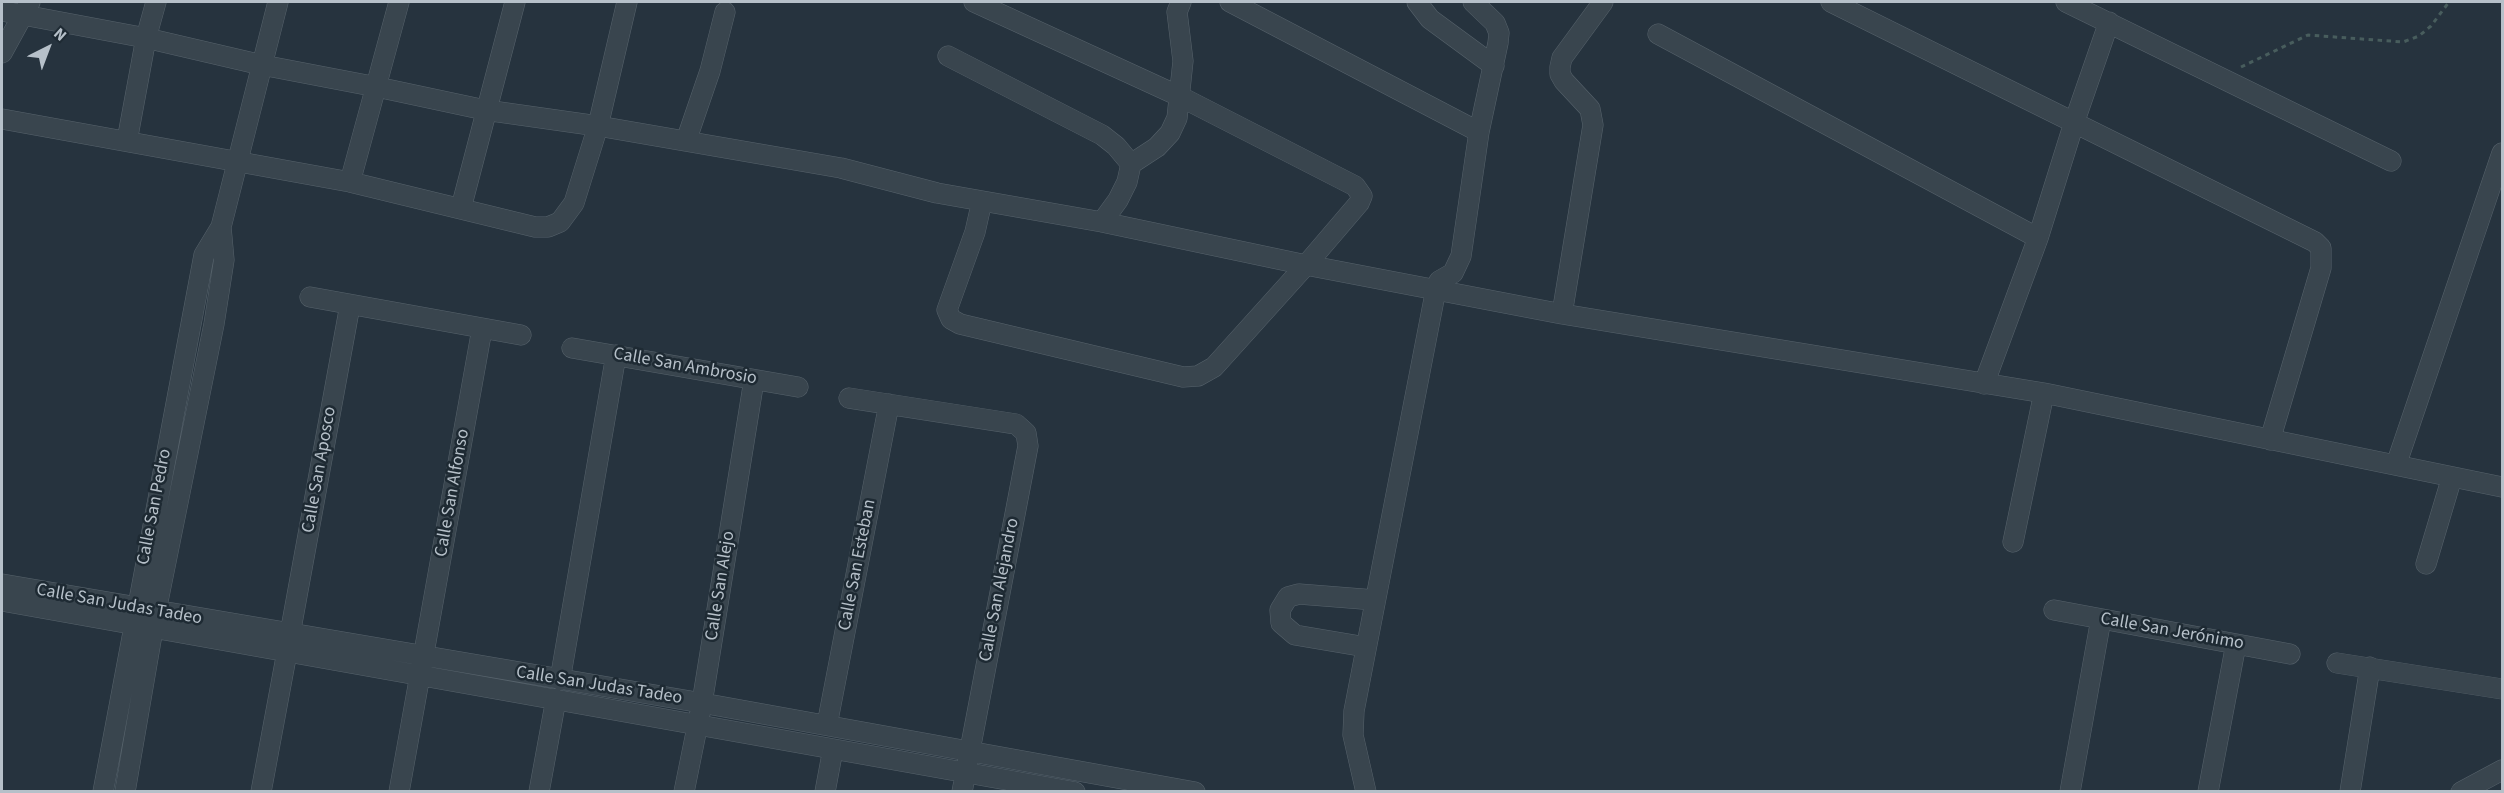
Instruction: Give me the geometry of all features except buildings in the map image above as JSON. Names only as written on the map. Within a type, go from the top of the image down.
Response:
[{"type":"street","points":[[127,141],[146,38],[156,2]]},
{"type":"street","name":"Calle San Pedro","points":[[103,792],[134,616],[204,255],[220,227],[278,2]]},
{"type":"street","points":[[350,182],[399,2]]},
{"type":"street","points":[[461,208],[515,2]]},
{"type":"street","points":[[2,119],[350,182],[536,227],[548,227],[560,222],[574,203],[598,126],[627,2]]},
{"type":"street","points":[[974,2],[1181,97],[1360,190],[1362,196],[1359,204],[1214,367],[1198,376],[1183,377],[960,324],[951,319],[947,310],[975,232],[982,201]]},
{"type":"street","points":[[1102,222],[1118,201],[1127,182],[1131,164],[1156,147],[1170,133],[1178,118],[1183,61],[1177,12],[1181,2]]},
{"type":"street","points":[[1230,2],[1479,132]]},
{"type":"street","points":[[1417,2],[1430,19],[1494,66]]},
{"type":"street","points":[[1562,314],[1593,125],[1590,109],[1564,81],[1560,74],[1560,66],[1562,58],[1603,2]]},
{"type":"street","points":[[1831,2],[2315,242],[2321,248],[2321,268],[2270,440]]},
{"type":"street","points":[[2066,2],[2391,161]]},
{"type":"street","points":[[1366,792],[1353,735],[1354,711],[1436,289],[1439,281],[1453,273],[1460,262],[1479,132],[1499,33],[1495,23],[1480,4]]},
{"type":"street","points":[[2,53],[27,8]]},
{"type":"street","points":[[2,11],[27,8],[262,65],[485,111],[598,126],[841,168],[982,201],[1102,222],[1306,265],[1562,314],[2044,393],[2502,487]]},
{"type":"street","points":[[686,141],[710,71],[725,12]]},
{"type":"street","points":[[1984,384],[2038,238],[2109,22]]},
{"type":"street","points":[[1658,34],[2038,238]]},
{"type":"street","points":[[948,56],[1102,135],[1116,146],[1131,164]]},
{"type":"street","points":[[2396,465],[2502,153]]},
{"type":"street","name":"Calle San Pedro","points":[[125,792],[155,620],[214,324],[224,260],[220,227]]},
{"type":"street","points":[[310,297],[521,336]]},
{"type":"street","name":"Calle San Aposco","points":[[261,792],[350,305]]},
{"type":"street","name":"Calle San Alfonso","points":[[399,792],[482,329]]},
{"type":"street","name":"Calle San Ambrosio","points":[[572,348],[798,387]]},
{"type":"street","points":[[539,792],[616,355]]},
{"type":"street","name":"Calle San Alejo","points":[[684,792],[702,703],[754,380]]},
{"type":"street","points":[[2013,542],[2044,393]]},
{"type":"street","points":[[849,398],[889,404]]},
{"type":"street","name":"Calle San Alejandro","points":[[889,404],[1016,424],[1023,429],[1028,446],[970,752]]},
{"type":"street","name":"Calle San Esteban","points":[[826,725],[889,404]]},
{"type":"street","points":[[2426,564],[2452,477]]},
{"type":"street","name":"Calle San Judas Tadeo","points":[[2,584],[134,616],[558,690],[697,726],[833,749],[964,782],[1075,792]]},
{"type":"street","points":[[1366,647],[1295,635],[1281,623],[1280,610],[1288,597],[1299,594],[1375,600]]},
{"type":"street","name":"Calle San Judas Tadeo","points":[[2,601],[134,616]]},
{"type":"street","name":"Calle San Jerónimo","points":[[2054,610],[2290,654]]},
{"type":"street","points":[[2070,792],[2101,619]]},
{"type":"street","points":[[2208,792],[2236,644]]},
{"type":"street","points":[[2337,663],[2502,689]]},
{"type":"street","points":[[2350,792],[2370,667]]},
{"type":"street","name":"Calle San Judas Tadeo","points":[[558,690],[702,703],[1195,792]]},
{"type":"street","points":[[825,792],[833,749]]},
{"type":"street","points":[[964,782],[970,752]]},
{"type":"street","points":[[2461,792],[2502,770]]},
{"type":"path","points":[[2218,78],[2308,35],[2403,42],[2419,36],[2431,26],[2449,2]]}]
